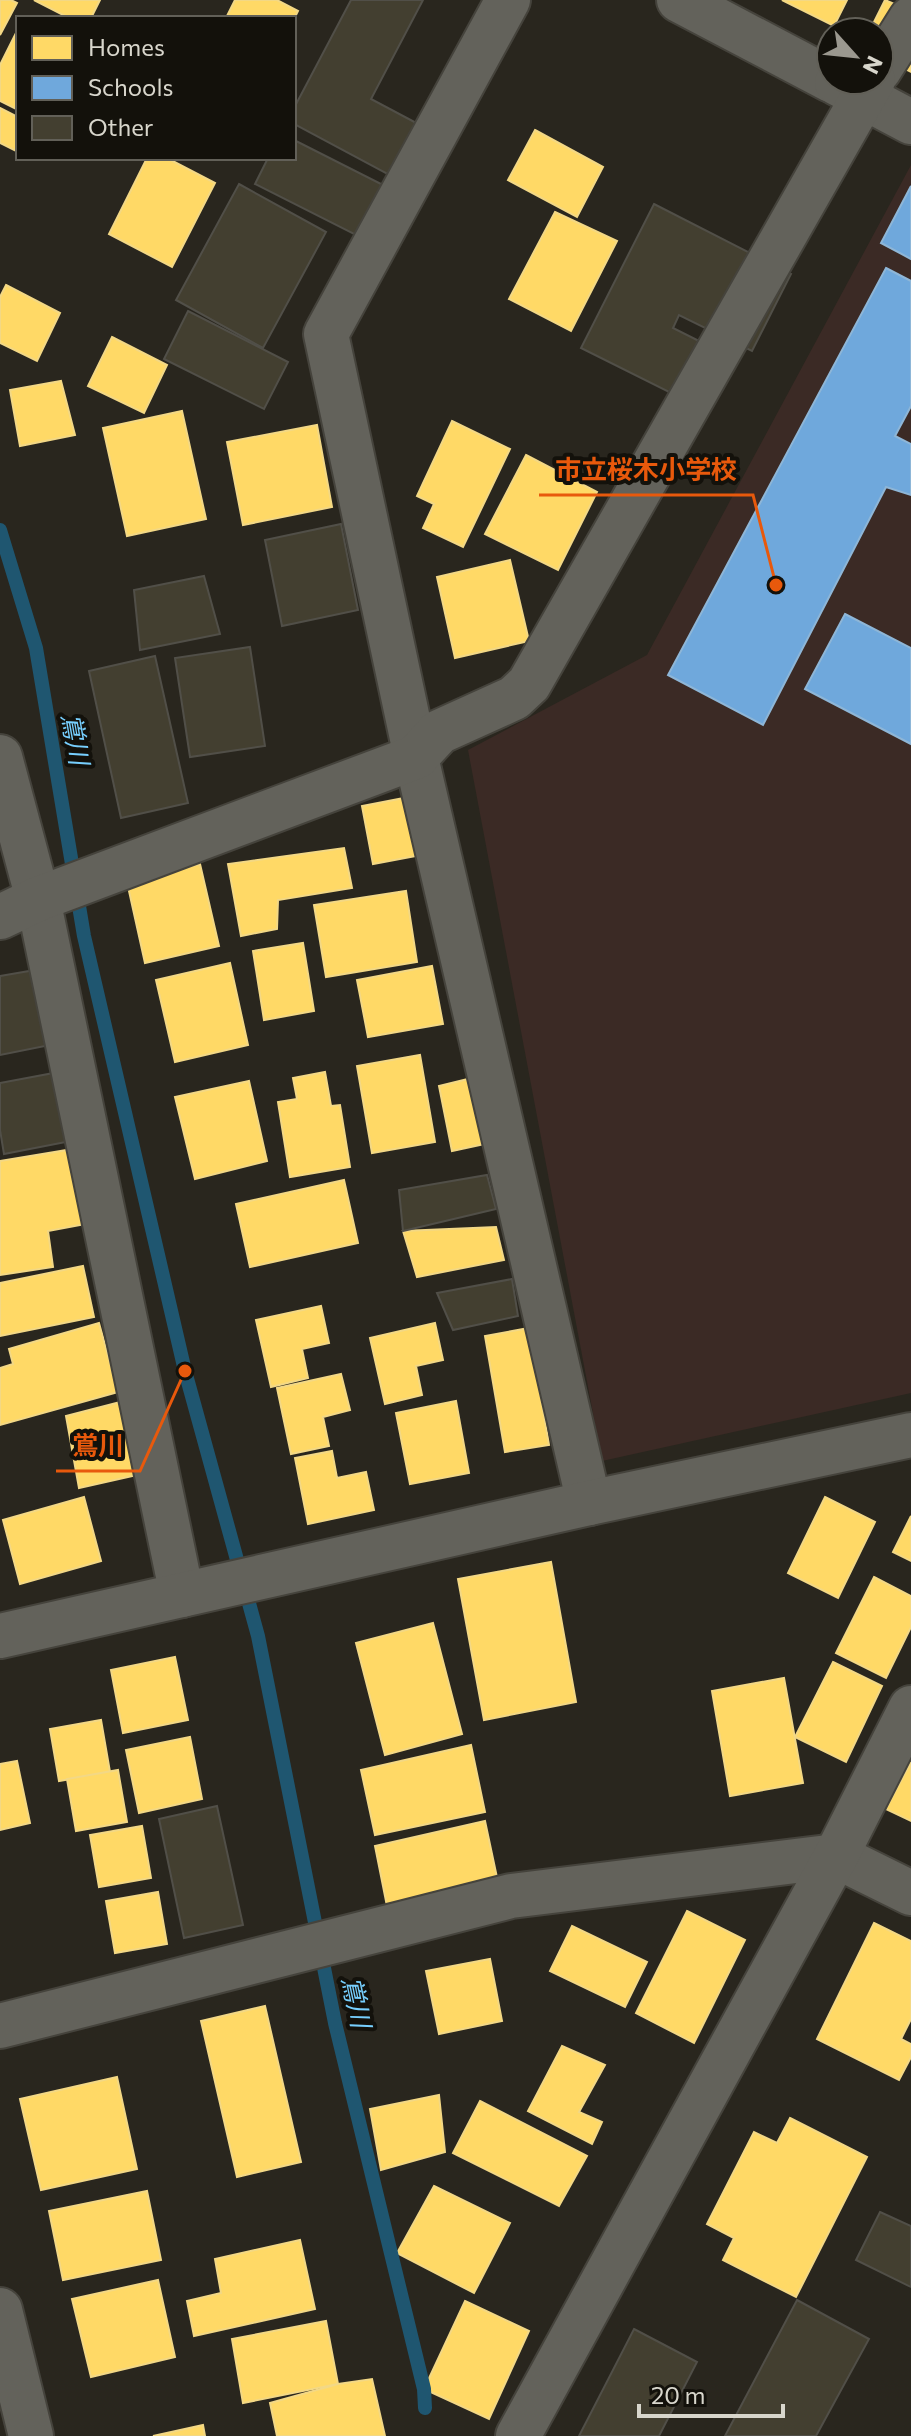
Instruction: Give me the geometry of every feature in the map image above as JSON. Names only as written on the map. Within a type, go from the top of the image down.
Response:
[{"type":"street","points":[[508,0],[326,334],[416,757],[589,1503]]},
{"type":"street","points":[[679,0],[815,63]]},
{"type":"street","points":[[895,37],[911,19]]},
{"type":"street","points":[[19,908],[416,757],[439,732],[514,698],[529,684],[847,96]]},
{"type":"street","points":[[875,96],[911,122]]},
{"type":"street","points":[[0,757],[19,908],[182,1595]]},
{"type":"street","points":[[0,1636],[589,1503],[911,1435]]},
{"type":"street","points":[[518,2436],[836,1856],[911,1708]]},
{"type":"street","points":[[0,2026],[511,1896],[836,1856],[911,1893]]},
{"type":"street","points":[[0,2310],[31,2436]]},
{"type":"shaded area","points":[[911,165],[911,1393],[602,1461],[468,750],[647,655]]},
{"type":"building: Homes","points":[[0,0],[17,3],[0,35]]},
{"type":"building: Homes","points":[[34,0],[100,0],[92,16],[65,16]]},
{"type":"building: Homes","points":[[235,0],[277,0],[298,11],[296,16],[227,16]]},
{"type":"building: Homes","points":[[782,0],[847,0],[839,16],[815,16]]},
{"type":"building: Homes","points":[[885,0],[911,11],[911,72],[895,64],[895,16],[877,16]]},
{"type":"building: Homes","points":[[16,33],[16,109],[0,101],[0,65]]},
{"type":"building: Homes","points":[[0,108],[16,116],[16,151],[0,143]]},
{"type":"building: Homes","points":[[535,130],[603,167],[577,217],[508,180]]},
{"type":"building: Homes","points":[[146,160],[171,160],[215,183],[172,267],[109,234]]},
{"type":"building: Homes","points":[[555,212],[617,241],[571,331],[509,299]]},
{"type":"building: Homes","points":[[6,285],[60,313],[37,361],[0,343],[0,297]]},
{"type":"building: Homes","points":[[112,337],[167,365],[144,413],[88,386]]},
{"type":"building: Homes","points":[[61,381],[75,435],[20,446],[10,390]]},
{"type":"building: Homes","points":[[182,411],[206,519],[127,536],[103,428]]},
{"type":"building: Homes","points":[[452,421],[510,449],[463,547],[423,528],[434,504],[417,496]]},
{"type":"building: Homes","points":[[317,425],[332,507],[243,525],[227,442]]},
{"type":"building: Homes","points":[[526,455],[597,492],[558,570],[485,534]]},
{"type":"building: Homes","points":[[510,560],[529,641],[455,658],[437,577]]},
{"type":"building: Homes","points":[[404,798],[416,856],[373,864],[362,806]]},
{"type":"building: Homes","points":[[344,848],[352,888],[278,900],[277,929],[241,936],[228,864]]},
{"type":"building: Homes","points":[[200,864],[219,946],[145,963],[127,882]]},
{"type":"building: Homes","points":[[406,891],[417,962],[326,977],[314,905]]},
{"type":"building: Homes","points":[[303,943],[314,1011],[264,1020],[253,951]]},
{"type":"building: Homes","points":[[230,963],[248,1045],[175,1062],[156,980]]},
{"type":"building: Homes","points":[[432,966],[443,1024],[368,1037],[357,980]]},
{"type":"building: Homes","points":[[420,1055],[435,1142],[372,1153],[357,1066]]},
{"type":"building: Homes","points":[[325,1072],[331,1106],[340,1105],[350,1167],[290,1177],[278,1102],[297,1099],[293,1078]]},
{"type":"building: Homes","points":[[480,1076],[494,1142],[452,1151],[439,1086]]},
{"type":"building: Homes","points":[[249,1081],[267,1161],[195,1179],[175,1097]]},
{"type":"building: Homes","points":[[79,1148],[91,1223],[48,1231],[53,1267],[0,1275],[0,1161]]},
{"type":"building: Homes","points":[[344,1180],[358,1243],[250,1267],[236,1204]]},
{"type":"building: Homes","points":[[496,1227],[504,1260],[417,1277],[403,1231]]},
{"type":"building: Homes","points":[[83,1266],[94,1317],[0,1336],[0,1283]]},
{"type":"building: Homes","points":[[321,1306],[329,1343],[302,1349],[308,1378],[271,1387],[256,1320]]},
{"type":"building: Homes","points":[[99,1323],[118,1392],[0,1425],[0,1368],[13,1364],[9,1349]]},
{"type":"building: Homes","points":[[435,1323],[443,1360],[416,1366],[422,1395],[385,1404],[370,1338]]},
{"type":"building: Homes","points":[[529,1328],[549,1445],[505,1452],[485,1336]]},
{"type":"building: Homes","points":[[341,1374],[350,1410],[323,1417],[329,1446],[291,1454],[277,1388]]},
{"type":"building: Homes","points":[[124,1401],[137,1475],[79,1488],[66,1416]]},
{"type":"building: Homes","points":[[456,1401],[469,1473],[410,1484],[396,1413]]},
{"type":"building: Homes","points":[[332,1451],[337,1478],[366,1472],[374,1510],[308,1524],[295,1458]]},
{"type":"building: Homes","points":[[84,1497],[101,1561],[20,1584],[3,1520]]},
{"type":"building: Homes","points":[[825,1497],[875,1522],[838,1598],[788,1573]]},
{"type":"building: Homes","points":[[911,1516],[911,1561],[893,1552]]},
{"type":"building: Homes","points":[[551,1562],[576,1702],[484,1720],[458,1579]]},
{"type":"building: Homes","points":[[874,1577],[911,1596],[911,1627],[886,1678],[836,1653]]},
{"type":"building: Homes","points":[[433,1623],[462,1734],[385,1755],[356,1643]]},
{"type":"building: Homes","points":[[175,1657],[188,1720],[123,1733],[111,1670]]},
{"type":"building: Homes","points":[[833,1662],[882,1686],[846,1762],[795,1737]]},
{"type":"building: Homes","points":[[784,1678],[803,1783],[730,1796],[712,1691]]},
{"type":"building: Homes","points":[[101,1720],[110,1772],[59,1781],[50,1729]]},
{"type":"building: Homes","points":[[190,1737],[202,1799],[139,1813],[126,1750]]},
{"type":"building: Homes","points":[[471,1745],[485,1812],[375,1835],[361,1770]]},
{"type":"building: Homes","points":[[17,1761],[30,1823],[0,1830],[0,1764]]},
{"type":"building: Homes","points":[[911,1762],[911,1821],[886,1809]]},
{"type":"building: Homes","points":[[118,1770],[127,1822],[76,1831],[67,1779]]},
{"type":"building: Homes","points":[[485,1821],[499,1887],[388,1911],[375,1846]]},
{"type":"building: Homes","points":[[142,1826],[151,1878],[99,1887],[90,1835]]},
{"type":"building: Homes","points":[[158,1892],[167,1944],[115,1953],[106,1901]]},
{"type":"building: Homes","points":[[687,1911],[745,1940],[694,2043],[636,2013]]},
{"type":"building: Homes","points":[[874,1923],[911,1941],[911,2019],[901,2039],[911,2044],[911,2057],[899,2080],[817,2039]]},
{"type":"building: Homes","points":[[572,1926],[647,1962],[625,2007],[550,1971]]},
{"type":"building: Homes","points":[[490,1959],[502,2021],[439,2034],[426,1971]]},
{"type":"building: Homes","points":[[265,2006],[301,2162],[237,2177],[201,2021]]},
{"type":"building: Homes","points":[[562,2046],[605,2065],[579,2112],[602,2122],[592,2144],[528,2111]]},
{"type":"building: Homes","points":[[117,2077],[137,2169],[41,2190],[20,2099]]},
{"type":"building: Homes","points":[[439,2095],[445,2152],[381,2170],[370,2109]]},
{"type":"building: Homes","points":[[480,2101],[587,2156],[559,2206],[453,2153]]},
{"type":"building: Homes","points":[[790,2118],[867,2157],[796,2297],[723,2260],[734,2238],[707,2224],[754,2132],[777,2143]]},
{"type":"building: Homes","points":[[434,2186],[510,2223],[474,2293],[397,2253]]},
{"type":"building: Homes","points":[[147,2191],[161,2260],[63,2280],[49,2211]]},
{"type":"building: Homes","points":[[300,2240],[315,2309],[194,2336],[187,2301],[221,2293],[215,2259]]},
{"type":"building: Homes","points":[[158,2280],[175,2357],[91,2377],[72,2299]]},
{"type":"building: Homes","points":[[465,2301],[529,2331],[489,2419],[424,2389]]},
{"type":"building: Homes","points":[[326,2321],[338,2384],[243,2403],[232,2339]]},
{"type":"building: Homes","points":[[372,2379],[385,2436],[277,2436],[270,2403],[338,2384]]},
{"type":"building: Homes","points":[[203,2425],[205,2436],[153,2436]]},
{"type":"building: Schools","points":[[911,186],[911,259],[881,243]]},
{"type":"building: Schools","points":[[886,268],[911,281],[911,406],[895,436],[911,444],[911,495],[886,487],[763,725],[668,675]]},
{"type":"building: Schools","points":[[845,614],[911,648],[911,744],[805,689]]},
{"type":"building: Other","points":[[351,0],[423,0],[371,99],[422,126],[395,178],[296,125],[296,104]]},
{"type":"building: Other","points":[[296,141],[383,185],[358,236],[255,184],[267,160],[296,160]]},
{"type":"building: Other","points":[[239,184],[326,232],[263,348],[176,300]]},
{"type":"building: Other","points":[[654,204],[791,274],[752,351],[679,315],[673,328],[707,345],[681,398],[581,348]]},
{"type":"building: Other","points":[[188,311],[288,362],[264,409],[164,359]]},
{"type":"building: Other","points":[[341,524],[358,610],[282,626],[265,540]]},
{"type":"building: Other","points":[[204,576],[220,634],[140,650],[134,590]]},
{"type":"building: Other","points":[[250,647],[265,746],[190,757],[175,658]]},
{"type":"building: Other","points":[[155,656],[188,803],[121,818],[89,671]]},
{"type":"building: Other","points":[[41,969],[55,1044],[0,1055],[0,976]]},
{"type":"building: Other","points":[[59,1072],[71,1141],[4,1154],[0,1130],[0,1083]]},
{"type":"building: Other","points":[[487,1175],[496,1209],[403,1231],[399,1190]]},
{"type":"building: Other","points":[[512,1279],[518,1316],[453,1330],[437,1293]]},
{"type":"building: Other","points":[[217,1806],[243,1925],[184,1938],[159,1819]]},
{"type":"building: Other","points":[[880,2212],[911,2226],[911,2287],[856,2260]]},
{"type":"building: Other","points":[[797,2300],[869,2339],[816,2436],[725,2436]]},
{"type":"building: Other","points":[[634,2329],[697,2362],[659,2436],[579,2436]]},
{"type":"waterway","name":"鴬川","points":[[0,530],[36,648],[84,936],[185,1371],[258,1636],[335,2023],[424,2389],[425,2408]]},
{"type":"place","name":"市立桜木小学校","points":[[776,585]]},
{"type":"place","name":"鴬川","points":[[185,1371]]}]
